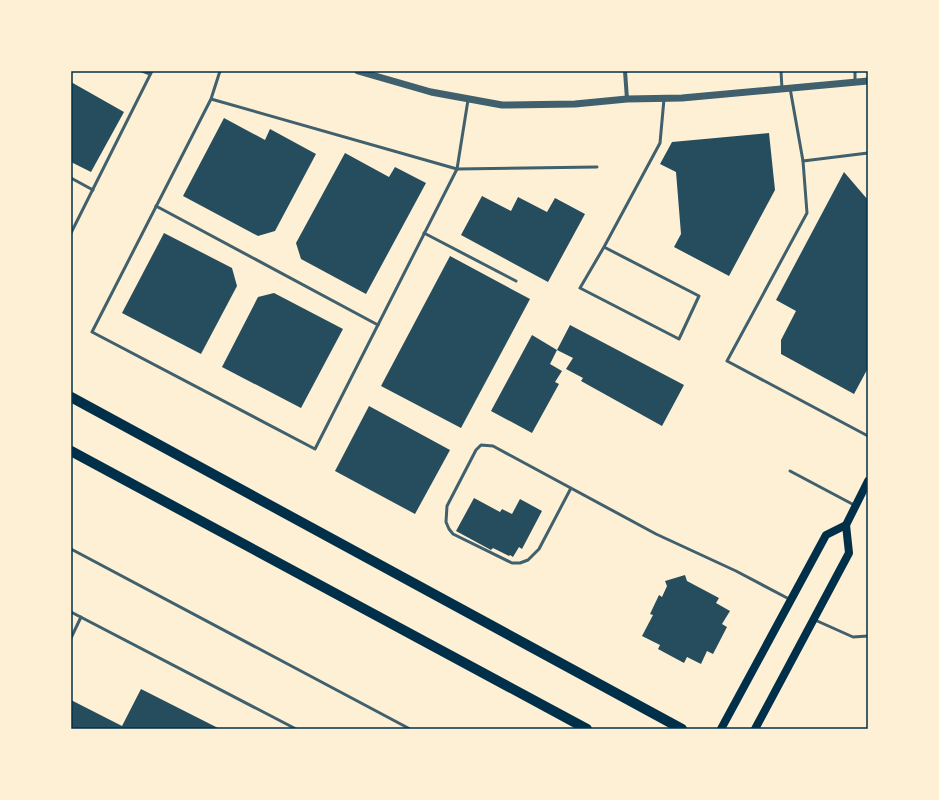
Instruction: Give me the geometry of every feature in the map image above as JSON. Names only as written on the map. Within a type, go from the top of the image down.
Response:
[{"type":"main road","points":[[71,397],[682,729]]},
{"type":"main road","points":[[71,451],[587,729]]},
{"type":"main road","points":[[755,729],[849,553],[846,525],[866,491],[868,481]]},
{"type":"main road","points":[[721,729],[826,535],[846,525]]},
{"type":"street","points":[[358,71],[431,92],[468,100],[502,104],[575,104],[868,81]]},
{"type":"street","points":[[625,71],[627,99]]},
{"type":"lane","points":[[71,233],[151,72],[142,71]]},
{"type":"lane","points":[[220,71],[211,99],[92,332],[315,449],[458,169],[468,100]]},
{"type":"lane","points":[[781,71],[804,161],[807,213],[727,361],[868,436]]},
{"type":"lane","points":[[855,71],[856,82]]},
{"type":"lane","points":[[604,247],[699,296],[679,339],[580,288],[604,247],[660,143],[664,98]]},
{"type":"lane","points":[[211,99],[458,169],[597,167]]},
{"type":"lane","points":[[804,161],[868,153]]},
{"type":"lane","points":[[71,178],[92,190]]},
{"type":"lane","points":[[156,206],[378,325]]},
{"type":"lane","points":[[424,233],[516,281]]},
{"type":"lane","points":[[571,488],[535,555],[520,563],[505,561],[453,534],[446,522],[447,506],[476,450],[481,445],[493,446],[571,488],[656,534],[736,571],[791,600]]},
{"type":"lane","points":[[790,471],[856,506]]},
{"type":"lane","points":[[71,549],[410,729]]},
{"type":"lane","points":[[71,612],[296,729]]},
{"type":"lane","points":[[71,638],[81,617]]},
{"type":"lane","points":[[814,619],[853,637],[868,636]]},
{"type":"building","points":[[71,82],[124,112],[91,172],[71,162]]},
{"type":"building","points":[[224,118],[265,140],[270,129],[316,154],[275,231],[258,236],[183,196]]},
{"type":"building","points":[[769,133],[775,190],[729,276],[674,247],[681,234],[676,172],[660,164],[672,142]]},
{"type":"building","points":[[345,153],[389,177],[395,167],[426,183],[366,294],[301,259],[296,243]]},
{"type":"building","points":[[844,172],[868,200],[868,368],[854,394],[781,354],[781,340],[796,311],[776,300]]},
{"type":"building","points":[[482,196],[511,211],[518,197],[547,212],[555,198],[585,214],[548,282],[461,235]]},
{"type":"building","points":[[164,233],[232,268],[237,286],[201,354],[122,313]]},
{"type":"building","points":[[450,256],[530,299],[461,428],[381,386]]},
{"type":"building","points":[[274,293],[343,329],[301,408],[222,367],[258,297]]},
{"type":"building","points":[[570,325],[684,385],[662,426],[581,381],[583,378],[566,369],[573,358],[557,350]]},
{"type":"building","points":[[532,335],[557,350],[550,364],[562,371],[555,382],[559,384],[532,433],[491,411]]},
{"type":"building","points":[[369,406],[450,450],[415,514],[335,471]]},
{"type":"building","points":[[474,498],[500,512],[502,509],[512,514],[520,499],[542,511],[522,549],[519,547],[513,557],[493,548],[491,550],[456,531]]},
{"type":"building","points":[[685,575],[687,581],[719,598],[716,603],[730,611],[722,624],[727,627],[713,654],[707,651],[701,664],[687,657],[684,663],[658,649],[660,645],[642,636],[653,615],[650,614],[659,595],[662,597],[667,586],[665,581]]},
{"type":"building","points":[[141,689],[220,729],[71,729],[71,700],[122,726]]}]
